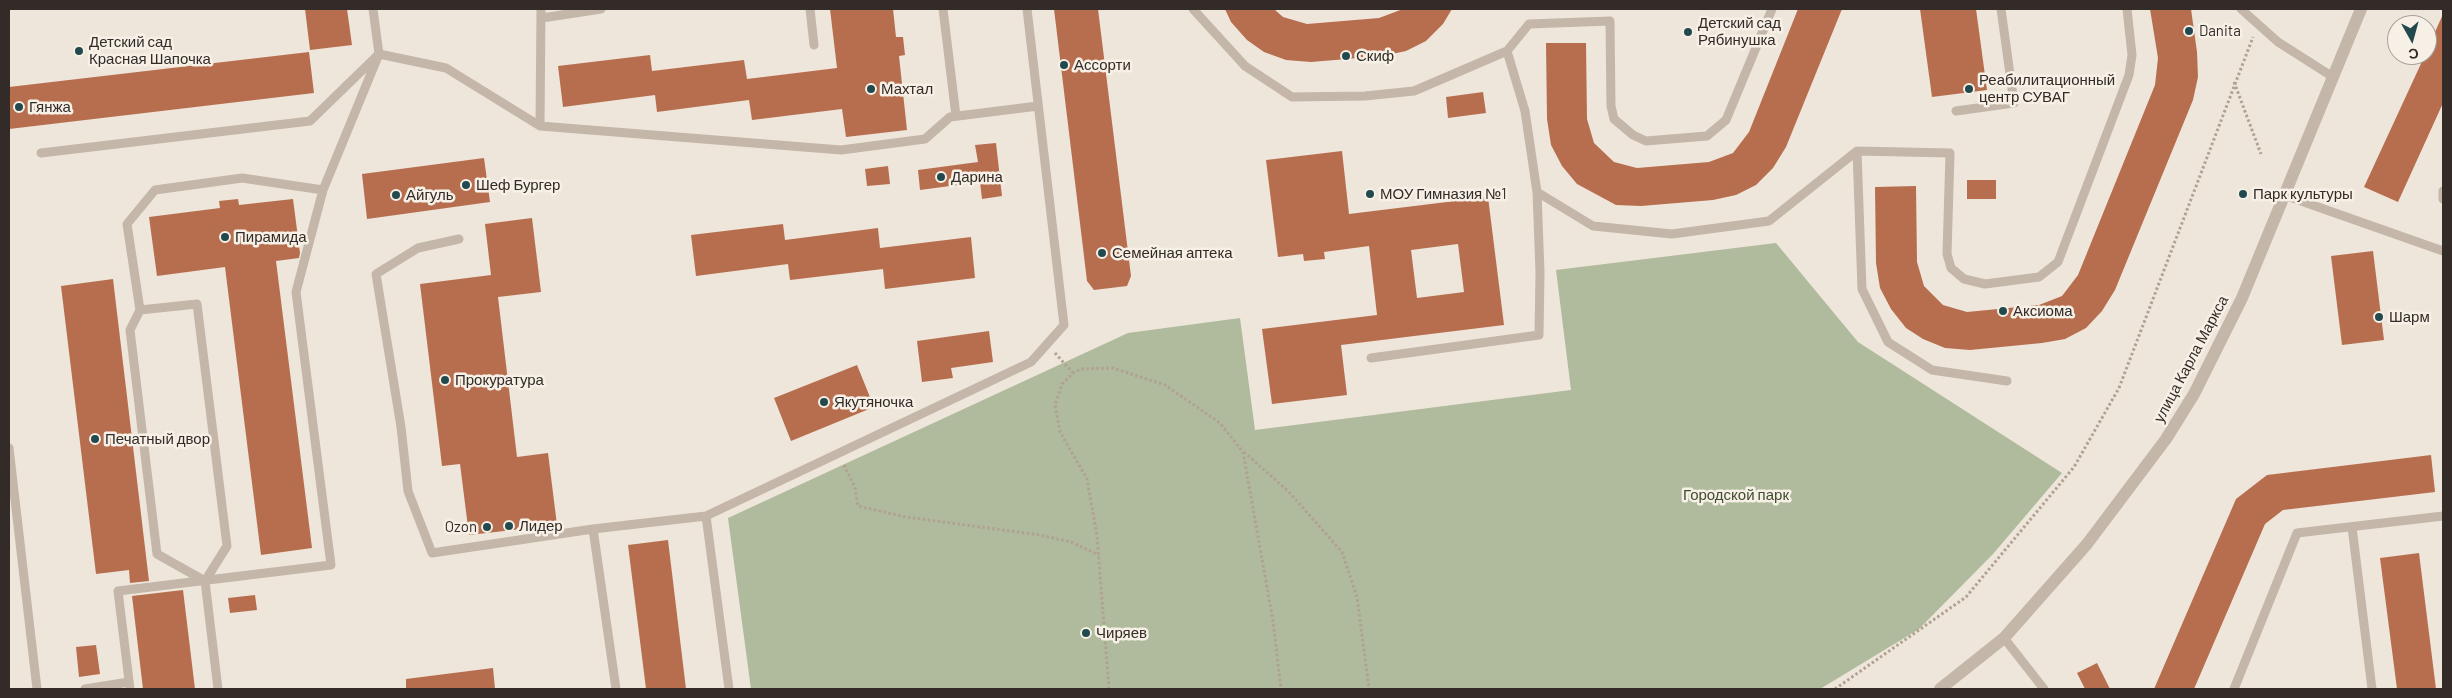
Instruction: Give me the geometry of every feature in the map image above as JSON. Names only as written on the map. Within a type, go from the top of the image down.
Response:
[{"type":"street","name":"улица Карла Маркса","points":[[1940,689],[2004,638],[2087,544],[2166,439],[2194,394],[2242,298],[2362,9]]},
{"type":"lane","points":[[85,689],[130,686],[118,591],[331,565],[296,292],[323,190],[379,54],[373,9]]},
{"type":"lane","points":[[540,126],[542,14],[601,9]]},
{"type":"lane","points":[[810,9],[814,45]]},
{"type":"lane","points":[[943,9],[956,116]]},
{"type":"lane","points":[[459,239],[418,248],[376,274],[401,427],[408,491],[432,553],[593,529],[706,516],[1031,362],[1064,326],[1027,9]]},
{"type":"lane","points":[[1193,9],[1245,66],[1292,97],[1365,96],[1414,91],[1507,51],[1529,24],[1610,21],[1611,106],[1614,120],[1632,135],[1646,140],[1707,136],[1726,120],[1772,9]]},
{"type":"lane","points":[[1956,111],[2014,103],[2001,9]]},
{"type":"lane","points":[[1537,192],[1593,226],[1672,234],[1769,221],[1857,151],[1950,153],[1947,254],[1951,268],[1964,279],[1985,284],[2039,277],[2058,262],[2129,75],[2132,55],[2127,9]]},
{"type":"lane","points":[[2241,9],[2278,42],[2333,76]]},
{"type":"lane","points":[[1371,358],[1539,335],[1540,272],[1537,192],[1525,111],[1507,51]]},
{"type":"lane","points":[[379,54],[446,68],[540,126],[841,150],[925,139],[950,117],[1038,106]]},
{"type":"lane","points":[[41,153],[310,121],[379,54]]},
{"type":"lane","points":[[1857,151],[1862,289],[1888,342],[1932,370],[2007,381]]},
{"type":"lane","points":[[205,580],[157,554],[130,330],[140,310],[127,224],[155,190],[242,178],[323,190]]},
{"type":"lane","points":[[2443,192],[2443,199]]},
{"type":"lane","points":[[2284,195],[2443,251]]},
{"type":"lane","points":[[140,310],[197,304],[227,546],[205,580],[218,689]]},
{"type":"lane","points":[[9,448],[37,689]]},
{"type":"lane","points":[[706,516],[729,689]]},
{"type":"lane","points":[[2234,689],[2297,533],[2443,516]]},
{"type":"lane","points":[[2352,527],[2372,689]]},
{"type":"lane","points":[[593,529],[616,689]]},
{"type":"lane","points":[[2004,638],[2044,689]]},
{"type":"path","points":[[1835,689],[1966,597],[2074,467],[2119,388],[2234,82],[2253,37]]},
{"type":"path","points":[[2234,82],[2260,154]]},
{"type":"path","points":[[1047,344],[1073,372]]},
{"type":"path","points":[[1109,689],[1099,555],[1087,480],[1060,432],[1055,405],[1062,384],[1073,372],[1081,369],[1113,368],[1165,385],[1220,423],[1243,452],[1288,491],[1342,552],[1357,598],[1369,689]]},
{"type":"path","points":[[1243,452],[1273,621],[1281,689]]},
{"type":"path","points":[[838,453],[855,487],[858,506],[906,517],[1040,535],[1071,542],[1099,555]]},
{"type":"green space","name":"Городской парк","points":[[1776,243],[1858,342],[2062,473],[1993,554],[1919,629],[1820,689],[751,689],[728,518],[1128,333],[1240,318],[1255,430],[1571,390],[1556,270]]},
{"type":"building","points":[[305,9],[347,9],[352,45],[310,50]]},
{"type":"building","points":[[830,9],[893,9],[896,37],[903,37],[905,55],[899,56],[907,130],[846,137],[842,109],[752,120],[749,100],[657,112],[655,95],[563,107],[558,66],[650,55],[652,71],[744,60],[747,79],[837,68]]},
{"type":"building","points":[[1054,9],[1098,9],[1131,276],[1127,286],[1094,290],[1087,281]]},
{"type":"building","points":[[1225,9],[1274,9],[1283,17],[1307,24],[1379,18],[1403,9],[1452,9],[1443,24],[1426,41],[1406,51],[1383,56],[1311,62],[1286,60],[1264,52],[1247,40],[1231,22]]},
{"type":"building","points":[[1798,9],[1842,9],[1786,147],[1773,168],[1756,185],[1736,195],[1713,200],[1641,206],[1616,205],[1577,184],[1562,166],[1551,145],[1547,119],[1546,43],[1586,43],[1587,119],[1594,143],[1614,162],[1637,168],[1709,162],[1733,153],[1749,132]]},
{"type":"building","points":[[1920,9],[1976,9],[1987,90],[1932,97]]},
{"type":"building","points":[[2150,9],[2191,9],[2197,52],[2198,77],[2193,100],[2115,290],[2102,311],[2086,328],[2065,339],[1970,350],[1945,348],[1923,339],[1906,328],[1891,309],[1880,288],[1876,263],[1875,187],[1916,186],[1917,262],[1924,286],[1943,305],[1967,312],[2039,305],[2062,296],[2078,275],[2155,85],[2158,58]]},
{"type":"building","points":[[2443,14],[2443,103],[2398,202],[2364,187],[2420,65],[2437,65],[2437,28]]},
{"type":"building","points":[[309,52],[314,93],[9,129],[9,87]]},
{"type":"building","points":[[1483,92],[1486,113],[1448,118],[1446,97]]},
{"type":"building","points":[[996,143],[1002,196],[982,199],[980,182],[920,190],[918,170],[978,162],[975,145]]},
{"type":"building","points":[[1342,151],[1349,214],[1488,197],[1504,325],[1341,345],[1347,395],[1272,404],[1262,329],[1377,315],[1369,246],[1324,252],[1325,259],[1304,261],[1303,254],[1278,257],[1266,160]],"holes":[[[1458,244],[1464,292],[1417,298],[1411,250]]]},
{"type":"building","points":[[484,158],[490,202],[367,219],[362,174]]},
{"type":"building","points":[[888,166],[890,184],[867,186],[865,169]]},
{"type":"building","points":[[1967,180],[1996,180],[1996,199],[1967,199]]},
{"type":"building","points":[[238,199],[239,205],[293,199],[300,253],[299,258],[276,261],[312,548],[261,555],[225,267],[157,276],[149,217],[220,208],[219,201]]},
{"type":"building","points":[[532,218],[541,292],[498,297],[517,457],[548,453],[557,525],[469,535],[460,464],[442,466],[420,284],[491,275],[485,224]]},
{"type":"building","points":[[783,224],[785,240],[878,228],[880,248],[971,237],[975,278],[885,289],[883,269],[790,280],[788,264],[696,276],[691,235]]},
{"type":"building","points":[[2373,251],[2384,340],[2342,345],[2331,256]]},
{"type":"building","points":[[113,279],[149,581],[130,583],[129,570],[96,574],[61,286]]},
{"type":"building","points":[[989,331],[993,362],[951,368],[953,378],[922,382],[917,341]]},
{"type":"building","name":"Якутяночка","points":[[857,365],[874,407],[791,441],[774,398]]},
{"type":"building","points":[[2431,455],[2435,492],[2283,510],[2265,524],[2194,689],[2154,689],[2236,499],[2267,475]]},
{"type":"building","points":[[668,540],[686,689],[646,689],[628,545]]},
{"type":"building","points":[[2419,553],[2436,689],[2397,689],[2380,558]]},
{"type":"building","points":[[183,590],[195,689],[143,689],[132,596]]},
{"type":"building","points":[[255,595],[257,610],[230,613],[228,598]]},
{"type":"building","points":[[96,645],[100,674],[79,677],[76,647]]},
{"type":"building","points":[[2097,663],[2110,689],[2085,689],[2077,673]]},
{"type":"building","points":[[493,668],[495,689],[406,689],[406,679]]},
{"type":"place","name":"Danita","points":[[2189,31]]},
{"type":"place","name":"Детский сад Рябинушка","points":[[1688,32]]},
{"type":"place","name":"Детский сад Красная Шапочка","points":[[79,51]]},
{"type":"place","name":"Скиф","points":[[1346,56]]},
{"type":"place","name":"Ассорти","points":[[1064,65]]},
{"type":"place","name":"Махтал","points":[[871,89]]},
{"type":"place","name":"Реабилитационный центр СУВАГ","points":[[1969,89]]},
{"type":"place","name":"Гянжа","points":[[19,107]]},
{"type":"place","name":"Дарина","points":[[941,177]]},
{"type":"place","name":"Шеф Бургер","points":[[466,185]]},
{"type":"place","name":"МОУ Гимназия №1","points":[[1370,194]]},
{"type":"place","name":"Парк культуры","points":[[2243,194]]},
{"type":"place","name":"Айгуль","points":[[396,195]]},
{"type":"place","name":"Пирамида","points":[[225,237]]},
{"type":"place","name":"Семейная аптека","points":[[1102,253]]},
{"type":"place","name":"Аксиома","points":[[2003,311]]},
{"type":"place","name":"Шарм","points":[[2379,317]]},
{"type":"place","name":"Прокуратура","points":[[445,380]]},
{"type":"place","name":"Якутяночка","points":[[824,402]]},
{"type":"place","name":"Печатный двор","points":[[95,439]]},
{"type":"place","name":"Лидер","points":[[509,526]]},
{"type":"place","name":"Ozon","points":[[487,527]]},
{"type":"place","name":"Чиряев","points":[[1086,633]]}]
